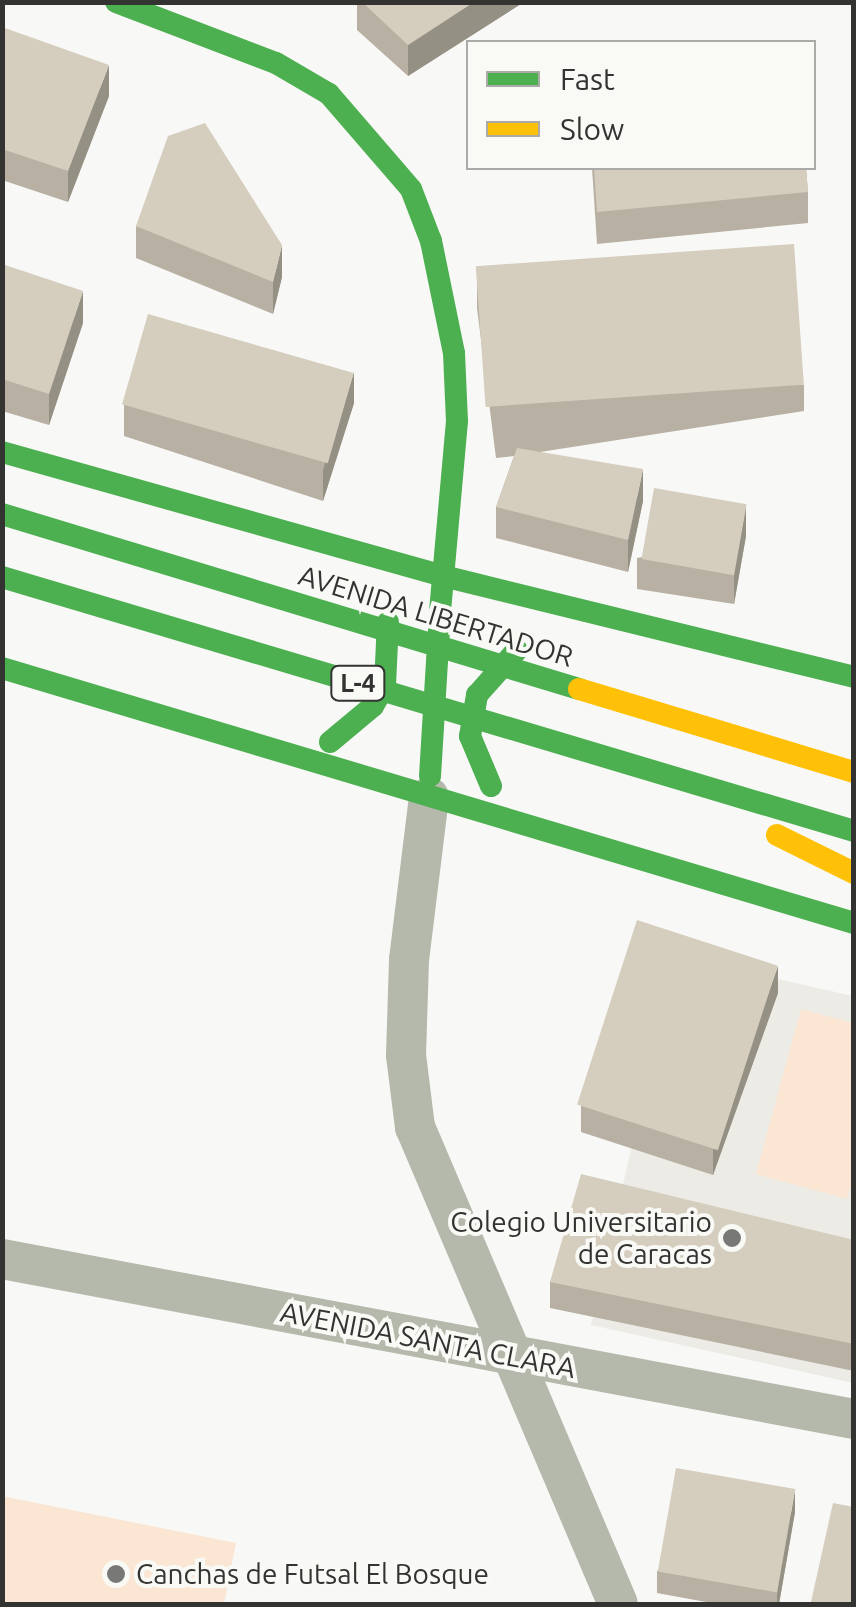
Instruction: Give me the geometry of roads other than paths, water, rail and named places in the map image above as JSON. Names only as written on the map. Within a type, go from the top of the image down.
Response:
[{"type":"main road","points":[[116,2],[276,62],[329,94],[411,189],[431,242],[454,353],[457,421],[429,786]]},
{"type":"main road","name":"AVENIDA LIBERTADOR","points":[[2,452],[443,576],[854,676]]},
{"type":"main road","name":"AVENIDA LIBERTADOR","points":[[2,514],[854,772]]},
{"type":"main road","name":"L-4","points":[[304,756],[361,718],[385,685],[380,605],[362,554]]},
{"type":"main road","name":"L-4","points":[[2,577],[854,831]]},
{"type":"main road","points":[[515,818],[492,786],[470,736],[477,695],[532,640],[576,607]]},
{"type":"main road","points":[[2,668],[304,756],[429,786],[515,818],[854,924]]},
{"type":"main road","name":"L-4","points":[[638,708],[854,750]]},
{"type":"main road","name":"L-4","points":[[714,789],[781,839],[854,873]]},
{"type":"street","points":[[429,786],[409,960],[406,1055],[414,1127],[618,1604]]},
{"type":"street","name":"AVENIDA SANTA CLARA","points":[[2,1259],[854,1418]]},
{"type":"place","name":"Colegio Universitario de Caracas","points":[[732,1238]]},
{"type":"place","name":"Canchas de Futsal El Bosque","points":[[116,1574]]}]
